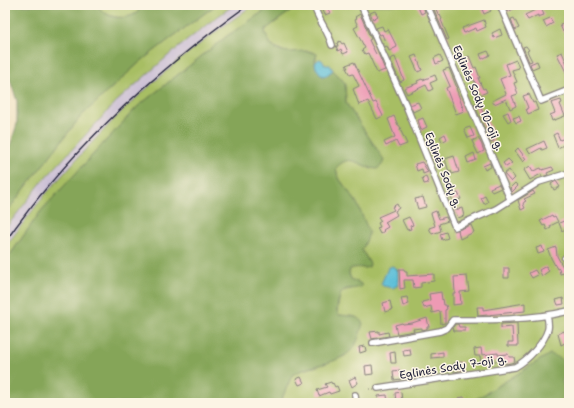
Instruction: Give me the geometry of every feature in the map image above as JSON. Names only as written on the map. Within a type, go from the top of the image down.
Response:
[{"type":"street","points":[[314,5],[316,13],[328,34],[332,45]]},
{"type":"street","name":"Eglinės Sodų g.","points":[[360,5],[407,108],[455,227],[484,215],[539,182],[569,173]]},
{"type":"street","name":"Eglinės Sodų 10-oji g.","points":[[427,5],[510,199]]},
{"type":"street","points":[[500,5],[541,101],[569,90]]},
{"type":"street","points":[[565,258],[569,264]]},
{"type":"street","points":[[373,342],[440,331],[447,328],[453,320],[482,320],[547,316],[569,311]]},
{"type":"street","name":"Eglinės Sodų 7-oji g.","points":[[378,388],[515,367],[522,362],[542,341],[548,328],[547,316]]},
{"type":"street","points":[[355,395],[356,403]]},
{"type":"shaded area","points":[[234,5],[253,5],[176,62],[123,110],[42,198],[5,247],[5,229],[41,183],[73,147],[116,102],[168,55]]},
{"type":"green space","points":[[5,5],[97,5],[101,10],[111,16],[128,17],[138,12],[140,5],[216,5],[141,61],[81,116],[5,214],[5,155],[10,146],[17,124],[17,101],[5,69]]},
{"type":"green space","points":[[97,5],[140,5],[139,12],[134,15],[128,17],[116,17],[111,16],[101,10]]},
{"type":"green space","points":[[216,5],[234,5],[169,55],[116,102],[41,183],[5,229],[5,214],[81,116],[141,61]]},
{"type":"green space","points":[[253,5],[273,5],[227,36],[137,107],[41,211],[5,262],[5,247],[42,198],[123,110],[176,62]]},
{"type":"green space","points":[[273,5],[299,5],[266,29],[265,32],[271,45],[283,51],[305,51],[317,54],[315,60],[316,68],[327,75],[333,70],[345,83],[346,103],[384,160],[382,165],[377,169],[351,161],[341,163],[336,168],[338,177],[357,203],[369,232],[362,250],[370,264],[369,267],[350,269],[349,274],[351,279],[362,286],[344,290],[337,308],[339,315],[356,317],[363,323],[356,344],[348,353],[337,360],[302,370],[292,375],[280,403],[5,403],[5,262],[41,211],[137,107],[227,36]]},
{"type":"green space","points":[[299,5],[569,5],[569,368],[550,354],[470,403],[280,403],[292,375],[295,372],[318,366],[345,356],[356,317],[339,315],[337,313],[340,293],[361,284],[351,279],[349,274],[350,269],[356,267],[365,268],[370,264],[362,250],[367,239],[357,203],[338,177],[336,168],[340,164],[349,160],[371,169],[384,160],[346,103],[345,83],[333,70],[327,75],[322,76],[316,66],[317,54],[309,51],[287,53],[271,45],[265,32],[266,29]]},
{"type":"green space","points":[[550,354],[556,356],[567,364],[568,372],[562,382],[569,389],[569,403],[470,403]]},
{"type":"water","points":[[319,59],[322,60],[325,65],[330,65],[333,70],[327,75],[322,76],[316,68],[315,63]]},
{"type":"water","points":[[392,266],[398,271],[398,285],[393,288],[383,286],[381,284],[388,268]]},
{"type":"building","points":[[417,5],[423,5],[425,12],[421,14]]},
{"type":"building","points":[[432,5],[440,5],[435,7],[442,19],[441,20],[449,39],[447,40]]},
{"type":"building","points":[[513,5],[515,8],[508,12],[505,6]]},
{"type":"building","points":[[535,5],[540,5],[544,15],[538,17],[538,15],[528,20],[525,15],[537,9]]},
{"type":"building","points":[[327,6],[330,13],[325,15],[322,8]]},
{"type":"building","points":[[489,7],[491,11],[484,14],[482,9]]},
{"type":"building","points":[[375,11],[378,16],[373,19],[370,13]]},
{"type":"building","points":[[360,14],[371,39],[369,40],[376,54],[378,53],[385,70],[377,73],[368,53],[365,54],[362,50],[365,48],[354,28],[358,26],[355,20],[357,19],[355,17]]},
{"type":"building","points":[[514,18],[519,28],[515,30],[511,19]]},
{"type":"building","points":[[550,18],[553,23],[546,27],[543,21]]},
{"type":"building","points":[[484,20],[486,27],[477,31],[476,28],[464,33],[462,28]]},
{"type":"building","points":[[569,21],[569,30],[563,32],[560,25]]},
{"type":"building","points":[[382,26],[384,31],[388,29],[397,47],[389,51],[387,46],[385,47],[382,34],[380,35],[376,28]]},
{"type":"building","points":[[500,29],[502,35],[494,38],[492,33]]},
{"type":"building","points":[[340,41],[342,44],[344,43],[348,52],[343,54],[341,49],[338,51],[336,46],[338,46],[337,43]]},
{"type":"building","points":[[526,46],[529,50],[527,51],[532,61],[529,62],[523,47]]},
{"type":"building","points":[[488,51],[490,55],[482,59],[480,54]]},
{"type":"building","points":[[562,52],[567,64],[569,63],[569,78],[557,54]]},
{"type":"building","points":[[416,55],[422,70],[418,72],[411,57]]},
{"type":"building","points":[[440,55],[443,61],[436,64],[434,58]]},
{"type":"building","points":[[469,56],[474,68],[476,67],[480,78],[478,78],[483,89],[485,88],[487,92],[480,95],[473,78],[471,79],[462,60]]},
{"type":"building","points":[[395,57],[404,80],[400,82],[390,59]]},
{"type":"building","points":[[516,60],[519,68],[512,70],[517,82],[514,83],[518,94],[512,96],[516,106],[510,109],[506,99],[494,104],[492,101],[506,94],[500,79],[510,75],[506,64]]},
{"type":"building","points":[[537,61],[539,66],[532,69],[530,64]]},
{"type":"building","points":[[354,62],[373,103],[376,102],[383,116],[377,119],[368,101],[359,105],[353,89],[359,86],[353,74],[350,75],[346,68],[348,68],[346,65]]},
{"type":"building","points":[[449,68],[464,111],[456,114],[446,88],[450,86],[443,70]]},
{"type":"building","points":[[435,75],[437,80],[430,83],[433,89],[429,91],[426,85],[407,94],[404,88],[418,83],[417,81]]},
{"type":"building","points":[[529,94],[533,103],[535,102],[538,110],[528,114],[526,109],[528,108],[523,96]]},
{"type":"building","points":[[561,100],[562,103],[560,104],[565,116],[552,121],[550,115],[555,113],[551,103]]},
{"type":"building","points":[[418,102],[421,108],[413,112],[410,105]]},
{"type":"building","points":[[478,102],[492,131],[490,132],[494,141],[490,142],[474,104]]},
{"type":"building","points":[[508,112],[511,120],[508,122],[503,114]]},
{"type":"building","points":[[394,116],[401,128],[400,129],[407,144],[399,147],[396,141],[386,146],[384,142],[395,137],[388,119]]},
{"type":"building","points":[[519,116],[521,121],[516,123],[513,118]]},
{"type":"building","points":[[423,118],[427,127],[421,130],[418,120]]},
{"type":"building","points":[[470,127],[474,136],[468,138],[464,129]]},
{"type":"building","points":[[557,133],[560,140],[569,136],[569,153],[565,144],[558,148],[553,135]]},
{"type":"building","points":[[445,134],[447,139],[442,142],[440,137]]},
{"type":"building","points":[[478,138],[484,151],[478,154],[472,141]]},
{"type":"building","points":[[544,141],[547,148],[542,150],[541,148],[530,154],[527,149]]},
{"type":"building","points":[[518,148],[526,159],[523,162],[515,151]]},
{"type":"building","points":[[474,153],[476,160],[468,163],[466,157]]},
{"type":"building","points":[[454,156],[459,172],[452,174],[451,171],[449,172],[445,159]]},
{"type":"building","points":[[508,159],[512,163],[506,167],[503,163]]},
{"type":"building","points":[[422,162],[428,172],[423,174],[422,169],[417,171],[415,164]]},
{"type":"building","points":[[490,163],[491,167],[485,170],[483,166]]},
{"type":"building","points":[[530,166],[533,171],[541,168],[542,170],[552,167],[554,170],[547,173],[548,175],[542,177],[541,174],[530,180],[524,170]]},
{"type":"building","points":[[509,170],[515,178],[511,182],[504,174]]},
{"type":"building","points":[[426,176],[428,183],[424,184],[422,178]]},
{"type":"building","points":[[556,181],[560,187],[554,190],[551,184]]},
{"type":"building","points":[[515,183],[518,186],[512,192],[510,188]]},
{"type":"building","points":[[499,184],[501,188],[492,192],[490,188]]},
{"type":"building","points":[[533,191],[535,194],[524,199],[526,201],[523,204],[525,208],[521,210],[518,200]]},
{"type":"building","points":[[458,193],[461,199],[453,202],[451,196]]},
{"type":"building","points":[[485,196],[488,202],[484,204],[481,198]]},
{"type":"building","points":[[423,197],[426,207],[418,209],[415,199]]},
{"type":"building","points":[[397,204],[399,208],[395,211],[397,215],[385,222],[388,227],[380,234],[377,228],[380,227],[378,223],[381,221],[378,217],[394,210],[392,207]]},
{"type":"building","points":[[462,208],[464,216],[458,218],[455,210]]},
{"type":"building","points":[[436,211],[439,219],[446,217],[448,221],[439,224],[441,231],[432,234],[429,228],[435,226],[431,213]]},
{"type":"building","points":[[552,215],[553,217],[555,216],[558,222],[550,226],[551,228],[547,230],[545,225],[543,226],[540,221]]},
{"type":"building","points":[[409,217],[413,225],[410,226],[411,229],[407,230],[402,220]]},
{"type":"building","points":[[569,219],[569,227],[562,231],[559,223]]},
{"type":"building","points":[[471,225],[474,232],[460,239],[458,230]]},
{"type":"building","points":[[446,232],[448,238],[442,240],[440,234]]},
{"type":"building","points":[[542,246],[544,252],[538,254],[536,248]]},
{"type":"building","points":[[556,247],[557,256],[563,267],[567,267],[568,272],[560,274],[559,268],[557,269],[551,258],[548,250]]},
{"type":"building","points":[[546,266],[549,271],[542,276],[539,270]]},
{"type":"building","points":[[504,268],[509,268],[509,278],[504,278]]},
{"type":"building","points":[[399,269],[404,269],[405,272],[407,272],[407,276],[434,274],[434,281],[421,283],[421,287],[414,288],[413,280],[404,280],[405,288],[400,289]]},
{"type":"building","points":[[535,270],[538,275],[532,278],[529,273]]},
{"type":"building","points":[[467,276],[469,291],[460,292],[461,304],[453,305],[453,293],[455,293],[454,277]]},
{"type":"building","points":[[441,292],[442,300],[443,299],[444,305],[446,305],[447,309],[445,310],[445,323],[441,324],[440,311],[432,313],[431,306],[424,308],[422,302],[430,300],[429,294]]},
{"type":"building","points":[[407,297],[409,304],[403,306],[401,298]]},
{"type":"building","points":[[563,298],[564,304],[558,305],[556,300]]},
{"type":"building","points":[[390,301],[392,310],[385,312],[383,303]]},
{"type":"building","points":[[525,303],[525,311],[478,316],[477,307],[483,307],[483,310]]},
{"type":"building","points":[[427,318],[429,327],[427,327],[427,329],[413,329],[414,331],[397,334],[395,325],[412,323]]},
{"type":"building","points":[[517,323],[518,346],[508,346],[508,342],[513,342],[512,327],[501,328],[501,324]]},
{"type":"building","points":[[455,324],[458,324],[459,327],[465,327],[465,331],[454,331],[453,327]]},
{"type":"building","points":[[379,331],[379,334],[388,332],[389,336],[372,339],[370,332]]},
{"type":"building","points":[[564,331],[569,341],[561,345],[558,334]]},
{"type":"building","points":[[365,346],[366,351],[360,353],[359,347]]},
{"type":"building","points":[[481,348],[482,355],[498,353],[498,355],[508,354],[509,357],[514,357],[515,362],[506,364],[503,360],[481,363],[480,356],[475,356],[474,349]]},
{"type":"building","points":[[410,349],[411,355],[404,356],[403,350]]},
{"type":"building","points":[[395,352],[396,363],[391,363],[390,353]]},
{"type":"building","points":[[443,352],[443,357],[431,358],[431,354]]},
{"type":"building","points":[[462,362],[462,366],[460,367],[461,371],[454,372],[453,363]]},
{"type":"building","points":[[372,365],[373,374],[366,375],[365,366]]},
{"type":"building","points":[[400,370],[401,379],[394,380],[393,371]]},
{"type":"building","points":[[301,377],[304,383],[299,385],[296,379]]},
{"type":"building","points":[[355,377],[358,383],[352,387],[349,380]]},
{"type":"building","points":[[331,382],[335,387],[337,386],[339,391],[330,394],[329,392],[319,396],[317,390],[327,387],[325,384]]},
{"type":"building","points":[[401,392],[402,401],[396,402],[395,393]]},
{"type":"building","points":[[387,395],[388,403],[379,403],[378,396]]},
{"type":"building","points":[[464,397],[466,403],[459,403],[458,398]]},
{"type":"railway","points":[[5,242],[57,175],[116,113],[180,57],[248,5]]}]
